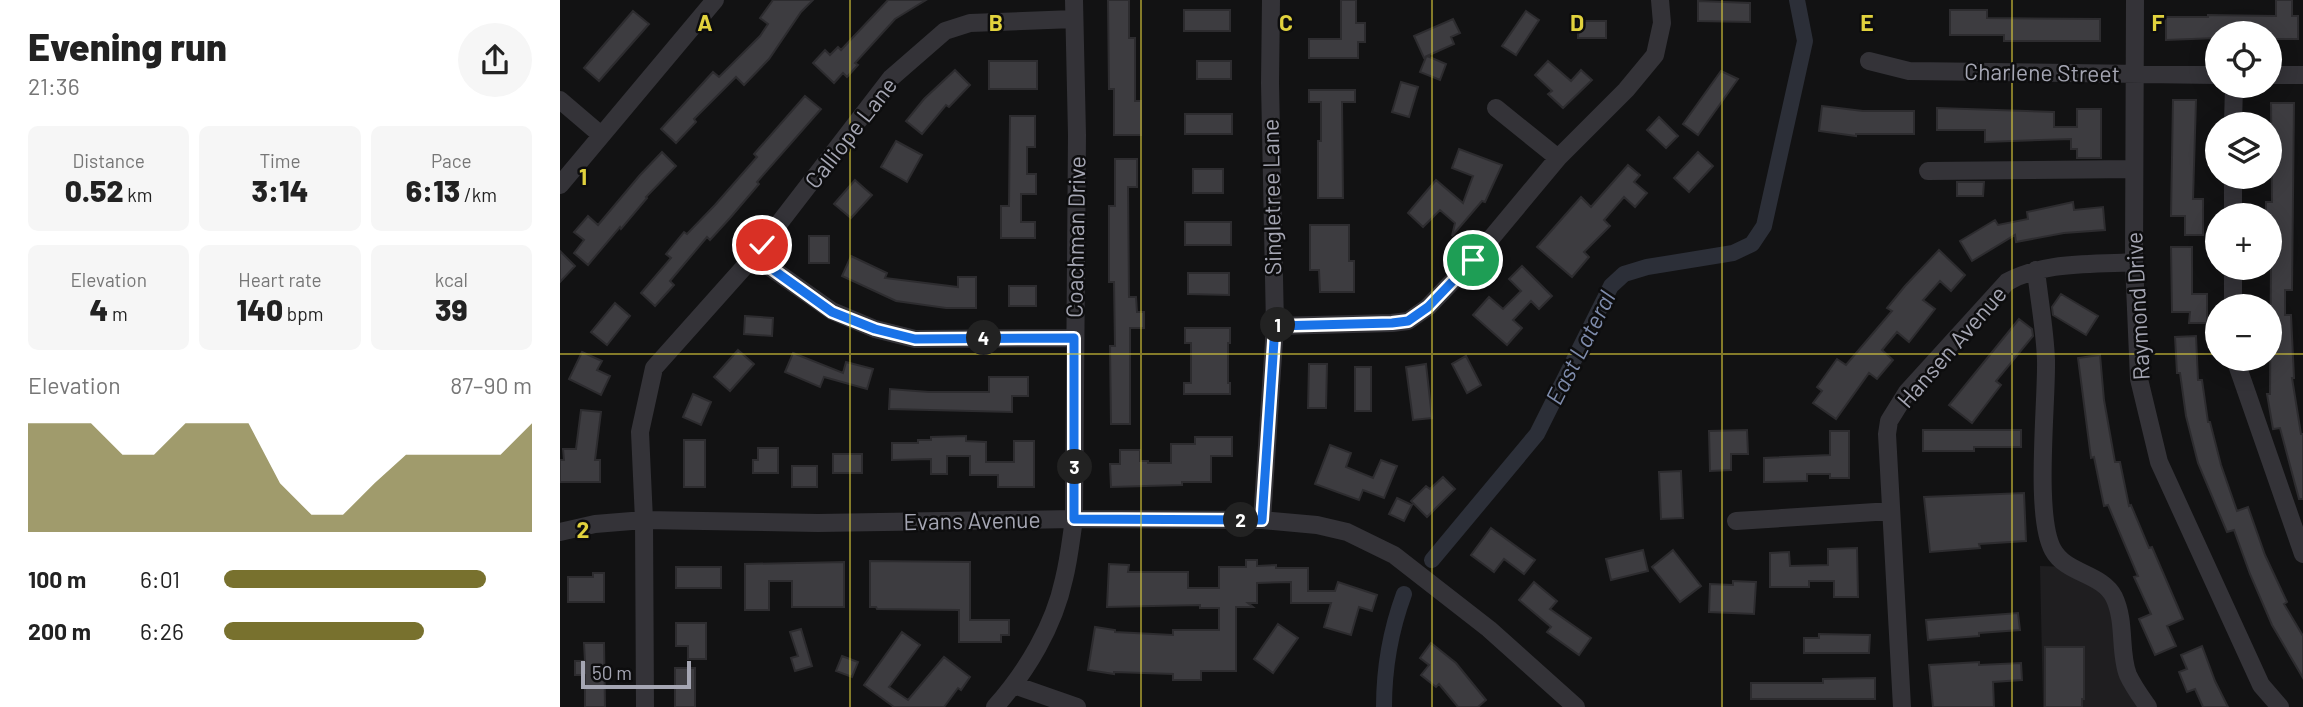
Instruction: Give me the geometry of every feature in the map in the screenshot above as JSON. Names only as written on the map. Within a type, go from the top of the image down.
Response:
[{"type":"street","points":[[560,185],[715,0]]},
{"type":"street","name":"Coachman Drive","points":[[995,707],[1014,685],[1054,614],[1064,579],[1074,519],[1077,135],[1074,0]]},
{"type":"street","name":"Singletree Lane","points":[[1262,520],[1275,326],[1271,0]]},
{"type":"street","points":[[1275,326],[1392,323],[1408,321],[1428,307],[1473,260],[1558,158],[1626,90],[1655,55],[1662,23],[1660,0]]},
{"type":"street","name":"Raymond Drive","points":[[2135,0],[2134,262],[2139,379],[2159,462],[2261,685],[2280,707]]},
{"type":"street","name":"Calliope Lane","points":[[645,707],[644,520],[640,432],[653,368],[754,256],[891,78],[945,31],[970,23],[1074,19]]},
{"type":"street","name":"Charlene Street","points":[[1869,61],[1909,71],[2205,75]]},
{"type":"street","points":[[2282,75],[2303,75]]},
{"type":"street","points":[[560,100],[601,135]]},
{"type":"street","points":[[1496,108],[1558,158]]},
{"type":"street","points":[[1928,171],[2134,169]]},
{"type":"street","points":[[754,256],[832,312],[875,329],[915,339],[1074,338]]},
{"type":"street","name":"Hansen Avenue","points":[[1902,707],[1886,435],[1889,421],[1907,392],[2007,282],[2036,270],[2134,262]]},
{"type":"street","points":[[2036,270],[2046,357],[2043,497],[2046,531],[2053,551],[2070,568],[2097,580],[2113,594],[2120,612],[2127,674],[2148,707]]},
{"type":"street","points":[[2239,371],[2303,555]]},
{"type":"street","points":[[1736,521],[1891,511]]},
{"type":"street","name":"Evans Avenue","points":[[560,532],[595,524],[644,520],[817,523],[1074,519],[1262,520],[1317,526],[1347,532],[1394,555],[1489,629],[1576,707]]},
{"type":"street","points":[[1014,685],[1077,707]]},
{"type":"shaded area","points":[[2040,566],[2070,567],[2113,594],[2127,674],[2148,707],[2043,707]]},
{"type":"building","points":[[773,0],[813,0],[801,12],[769,59],[744,85],[736,77],[694,119],[696,122],[676,143],[661,129],[713,72],[719,77],[760,36],[768,24],[760,18]]},
{"type":"building","points":[[888,0],[926,0],[895,19],[855,63],[858,65],[847,77],[843,73],[834,83],[813,63],[825,50],[830,55],[838,47],[841,50]]},
{"type":"building","points":[[1108,0],[1129,0],[1129,38],[1135,38],[1135,101],[1141,101],[1141,135],[1114,135],[1114,89],[1109,89]]},
{"type":"building","points":[[1341,0],[1356,0],[1356,23],[1365,23],[1365,42],[1358,42],[1358,58],[1309,58],[1309,39],[1341,39]]},
{"type":"building","points":[[2276,0],[2292,0],[2292,16],[2298,16],[2298,39],[2282,39],[2282,21],[2205,21],[2205,38],[2166,40],[2166,17],[2276,16]]},
{"type":"building","points":[[1698,1],[1750,3],[1750,22],[1698,21]]},
{"type":"building","points":[[1184,10],[1230,10],[1230,31],[1184,31]]},
{"type":"building","points":[[1950,10],[1987,10],[1987,18],[2100,19],[2100,41],[2004,41],[2004,35],[1950,35]]},
{"type":"building","points":[[633,11],[649,24],[599,81],[584,68]]},
{"type":"building","points":[[1526,11],[1539,20],[1516,55],[1502,46]]},
{"type":"building","points":[[1453,19],[1460,33],[1451,37],[1454,44],[1427,56],[1446,64],[1440,80],[1420,72],[1426,57],[1424,58],[1414,36]]},
{"type":"building","points":[[1578,21],[1606,21],[1606,38],[1578,38]]},
{"type":"building","points":[[989,61],[1037,61],[1037,89],[989,89]]},
{"type":"building","points":[[1197,61],[1231,61],[1231,79],[1197,79]]},
{"type":"building","points":[[1548,61],[1571,81],[1581,70],[1592,80],[1563,108],[1548,94],[1552,91],[1535,75]]},
{"type":"building","points":[[955,70],[970,85],[949,107],[946,105],[922,134],[906,121],[924,99]]},
{"type":"building","points":[[1721,71],[1738,79],[1698,135],[1683,124]]},
{"type":"building","points":[[1401,82],[1418,87],[1409,117],[1392,112]]},
{"type":"building","points":[[1309,90],[1355,90],[1355,102],[1342,102],[1343,198],[1318,198],[1321,102],[1309,102]]},
{"type":"building","points":[[805,96],[821,109],[757,182],[759,184],[730,218],[710,240],[707,237],[670,281],[674,285],[655,306],[641,293],[671,258],[666,254],[684,232],[687,234],[715,205],[757,157],[754,154]]},
{"type":"building","points":[[2173,100],[2196,100],[2193,199],[2203,199],[2203,235],[2185,235],[2185,216],[2171,216]]},
{"type":"building","points":[[2271,103],[2294,103],[2292,290],[2285,290],[2285,315],[2291,315],[2292,378],[2303,434],[2303,499],[2299,499],[2280,428],[2273,429],[2267,394],[2270,394],[2270,371],[2282,371],[2282,294],[2271,294],[2271,280],[2282,280],[2282,203],[2266,202],[2272,202],[2272,189],[2282,189],[2282,112],[2271,112]]},
{"type":"building","points":[[1822,106],[1863,111],[1914,111],[1914,134],[1856,136],[1819,131]]},
{"type":"building","points":[[1937,108],[2054,112],[2054,127],[2077,127],[2077,109],[2101,109],[2101,158],[2077,158],[2077,149],[2071,149],[2071,139],[1985,142],[1985,130],[1937,130]]},
{"type":"building","points":[[1185,114],[1232,114],[1232,134],[1185,134]]},
{"type":"building","points":[[1010,116],[1035,116],[1035,147],[1027,147],[1027,174],[1036,174],[1036,194],[1021,194],[1021,222],[1035,222],[1035,238],[1001,238],[1001,206],[1009,206]]},
{"type":"building","points":[[1659,117],[1678,136],[1666,148],[1647,130]]},
{"type":"building","points":[[896,141],[922,155],[907,182],[881,167]]},
{"type":"building","points":[[1459,149],[1502,165],[1485,202],[1482,201],[1452,236],[1455,223],[1440,210],[1423,227],[1408,213],[1436,180],[1463,203],[1473,176],[1452,168]]},
{"type":"building","points":[[662,152],[676,166],[588,265],[574,253],[584,240],[574,232],[588,216],[598,225]]},
{"type":"building","points":[[1698,152],[1713,166],[1689,192],[1674,178]]},
{"type":"building","points":[[1115,159],[1137,159],[1137,187],[1128,187],[1129,297],[1136,297],[1137,312],[1144,312],[1144,328],[1130,328],[1130,424],[1111,424],[1110,346],[1115,346],[1114,282],[1109,282],[1109,206],[1115,206]]},
{"type":"building","points":[[1628,165],[1640,175],[1634,182],[1647,193],[1635,207],[1624,197],[1604,220],[1610,226],[1584,252],[1589,257],[1572,277],[1537,247],[1581,197],[1591,207]]},
{"type":"building","points":[[1193,169],[1223,169],[1223,193],[1193,193]]},
{"type":"building","points":[[855,180],[872,195],[851,218],[834,204]]},
{"type":"building","points":[[1957,182],[1984,182],[1983,196],[1957,196]]},
{"type":"building","points":[[2073,202],[2074,210],[2103,207],[2105,230],[2064,233],[2016,242],[2015,235],[1972,261],[1960,241],[1995,220],[1998,225],[2028,219],[2027,212]]},
{"type":"building","points":[[1185,222],[1231,222],[1231,245],[1185,245]]},
{"type":"building","points":[[1310,225],[1349,225],[1349,261],[1354,261],[1354,292],[1320,292],[1319,270],[1310,270]]},
{"type":"building","points":[[809,236],[829,236],[829,263],[809,263]]},
{"type":"building","points":[[2171,247],[2192,247],[2192,294],[2205,294],[2205,323],[2189,323],[2190,312],[2172,312]]},
{"type":"building","points":[[1939,250],[1965,275],[1951,291],[1940,281],[1923,300],[1935,309],[1909,342],[1897,332],[1882,350],[1893,360],[1877,379],[1869,373],[1836,419],[1813,403],[1822,391],[1817,387],[1837,359],[1846,365],[1892,311],[1887,308]]},
{"type":"building","points":[[560,251],[575,266],[560,282]]},
{"type":"building","points":[[851,256],[887,273],[885,278],[958,287],[958,277],[976,277],[976,308],[946,308],[896,301],[842,276]]},
{"type":"building","points":[[1522,266],[1552,296],[1539,309],[1531,301],[1513,320],[1522,328],[1507,345],[1473,315],[1489,297],[1503,309],[1521,291],[1509,279]]},
{"type":"building","points":[[1188,273],[1229,273],[1229,295],[1188,294]]},
{"type":"building","points":[[1009,286],[1036,286],[1036,306],[1009,306]]},
{"type":"building","points":[[2061,294],[2098,316],[2086,335],[2053,315],[2052,307]]},
{"type":"building","points":[[615,303],[630,316],[607,345],[591,332]]},
{"type":"building","points":[[745,316],[773,318],[772,336],[744,334]]},
{"type":"building","points":[[2019,319],[2032,329],[2033,336],[1996,381],[2001,385],[1972,423],[1949,405]]},
{"type":"building","points":[[1185,328],[1230,328],[1230,394],[1184,394],[1184,383],[1191,383],[1191,343],[1185,343]]},
{"type":"building","points":[[2196,336],[2198,380],[2202,380],[2208,422],[2221,465],[2237,511],[2248,507],[2265,555],[2287,602],[2284,604],[2303,636],[2303,678],[2272,625],[2234,530],[2227,532],[2198,463],[2186,416],[2180,373],[2177,373],[2175,337]]},
{"type":"building","points":[[738,350],[754,364],[730,391],[714,377]]},
{"type":"building","points":[[582,352],[602,361],[597,370],[610,376],[601,395],[569,379]]},
{"type":"building","points":[[793,353],[843,373],[846,362],[873,369],[867,389],[824,377],[820,387],[785,372]]},
{"type":"building","points":[[2100,355],[2104,400],[2115,462],[2120,462],[2129,506],[2131,505],[2149,548],[2152,547],[2183,619],[2167,626],[2176,646],[2155,655],[2139,619],[2151,614],[2134,577],[2138,576],[2108,505],[2104,506],[2094,457],[2091,458],[2078,358]]},
{"type":"building","points":[[1466,356],[1481,385],[1467,393],[1452,364]]},
{"type":"building","points":[[1309,364],[1327,364],[1326,408],[1308,408]]},
{"type":"building","points":[[1426,364],[1432,418],[1413,420],[1406,367]]},
{"type":"building","points":[[1355,367],[1371,367],[1371,411],[1355,411]]},
{"type":"building","points":[[989,377],[1028,377],[1028,396],[1012,396],[1012,412],[889,409],[890,389],[989,392]]},
{"type":"building","points":[[693,394],[711,402],[701,425],[683,417]]},
{"type":"building","points":[[581,410],[601,412],[595,460],[600,460],[600,482],[560,482],[563,449],[576,449]]},
{"type":"building","points":[[1747,430],[1748,454],[1731,454],[1731,470],[1710,471],[1709,431]]},
{"type":"building","points":[[1923,430],[2021,430],[2021,447],[1923,451]]},
{"type":"building","points":[[1830,431],[1849,431],[1849,478],[1830,478],[1830,474],[1807,474],[1807,481],[1764,482],[1764,458],[1830,455]]},
{"type":"building","points":[[966,436],[966,441],[986,442],[986,462],[1014,462],[1014,441],[1034,441],[1034,487],[998,487],[998,475],[970,475],[970,456],[947,456],[947,474],[931,474],[931,459],[892,460],[892,443],[918,443],[918,440],[931,440],[931,437]]},
{"type":"building","points":[[1195,437],[1232,437],[1232,456],[1211,456],[1211,482],[1111,487],[1110,464],[1120,464],[1120,450],[1140,450],[1140,461],[1171,463],[1171,444],[1195,444]]},
{"type":"building","points":[[684,440],[705,440],[705,487],[684,487]]},
{"type":"building","points":[[1330,445],[1351,453],[1346,467],[1373,478],[1381,460],[1397,466],[1384,498],[1363,490],[1359,500],[1315,484]]},
{"type":"building","points":[[758,448],[778,448],[778,473],[753,473],[753,460],[758,460]]},
{"type":"building","points":[[833,454],[862,454],[862,473],[833,473]]},
{"type":"building","points":[[792,466],[817,466],[817,487],[792,487]]},
{"type":"building","points":[[1681,471],[1683,518],[1661,519],[1659,472]]},
{"type":"building","points":[[1443,477],[1455,489],[1427,517],[1411,501],[1426,486],[1430,489]]},
{"type":"building","points":[[2024,493],[2026,541],[1979,544],[1980,548],[1930,552],[1924,497]]},
{"type":"building","points":[[1397,498],[1412,505],[1404,521],[1389,514]]},
{"type":"building","points":[[1491,528],[1535,560],[1524,574],[1504,559],[1494,572],[1471,555]]},
{"type":"building","points":[[1857,548],[1858,597],[1834,597],[1834,581],[1809,581],[1809,587],[1770,587],[1770,553],[1789,552],[1790,566],[1828,565],[1828,549]]},
{"type":"building","points":[[1643,550],[1648,571],[1611,580],[1606,559]]},
{"type":"building","points":[[1673,550],[1701,586],[1680,602],[1652,567]]},
{"type":"building","points":[[1246,560],[1257,560],[1257,566],[1308,568],[1308,591],[1335,591],[1338,582],[1377,595],[1372,611],[1359,607],[1351,635],[1324,627],[1331,603],[1291,603],[1291,582],[1257,583],[1257,603],[1248,603],[1253,607],[1236,607],[1236,671],[1201,671],[1201,680],[1173,680],[1173,674],[1114,674],[1088,670],[1095,627],[1115,632],[1173,635],[1173,630],[1219,630],[1219,608],[1200,608],[1200,605],[1107,607],[1109,564],[1129,565],[1128,572],[1188,572],[1188,588],[1219,588],[1219,567],[1246,567]]},
{"type":"building","points":[[870,561],[970,562],[970,620],[1009,620],[1009,635],[1001,635],[1001,642],[959,642],[959,610],[870,607]]},
{"type":"building","points":[[844,562],[844,607],[792,607],[792,581],[769,581],[769,610],[745,610],[745,564]]},
{"type":"building","points":[[676,567],[721,567],[721,588],[676,588]]},
{"type":"building","points":[[593,573],[604,573],[604,602],[568,602],[568,577],[593,577]]},
{"type":"building","points":[[1733,581],[1756,582],[1754,614],[1709,612],[1710,584],[1733,585]]},
{"type":"building","points":[[1534,582],[1557,601],[1550,609],[1591,638],[1579,655],[1547,632],[1551,627],[1519,600]]},
{"type":"building","points":[[2018,613],[2020,630],[1928,640],[1926,620]]},
{"type":"building","points":[[676,623],[706,623],[706,659],[688,659],[688,646],[676,646]]},
{"type":"building","points":[[1278,624],[1298,638],[1273,673],[1254,659]]},
{"type":"building","points":[[801,629],[812,666],[795,671],[791,658],[798,656],[790,632]]},
{"type":"building","points":[[902,632],[920,645],[889,687],[908,700],[944,657],[970,677],[944,707],[894,707],[864,685]]},
{"type":"building","points":[[1819,634],[1870,635],[1869,653],[1804,653],[1804,638],[1819,638]]},
{"type":"building","points":[[584,643],[604,643],[605,707],[585,707],[585,675],[575,675],[575,661],[585,661]]},
{"type":"building","points":[[1431,643],[1456,663],[1486,700],[1478,707],[1458,707],[1439,684],[1436,687],[1421,675],[1429,665],[1420,658]]},
{"type":"building","points":[[2202,646],[2228,707],[2203,707],[2195,689],[2187,692],[2179,672],[2187,669],[2181,655]]},
{"type":"building","points":[[2045,647],[2084,647],[2082,707],[2045,707]]},
{"type":"building","points":[[842,656],[858,662],[852,677],[836,671]]},
{"type":"building","points":[[1979,662],[1979,665],[2021,663],[2022,680],[1993,682],[1994,707],[1933,707],[1929,665]]},
{"type":"building","points":[[675,668],[695,668],[695,707],[675,707]]},
{"type":"building","points":[[1875,678],[1875,699],[1751,699],[1751,683],[1823,683],[1823,679]]},
{"type":"waterway","name":"East Lateral","points":[[1432,560],[1537,434],[1611,286],[1624,274],[1647,267],[1733,253],[1752,244],[1764,226],[1805,41],[1797,0]]},
{"type":"waterway","name":"East Lateral","points":[[1384,707],[1389,650],[1404,594]]},
{"type":"route","points":[[762,245],[754,256],[832,312],[875,329],[915,339],[1074,338],[1074,519],[1262,520],[1275,326],[1408,321],[1428,307],[1473,260]]}]
